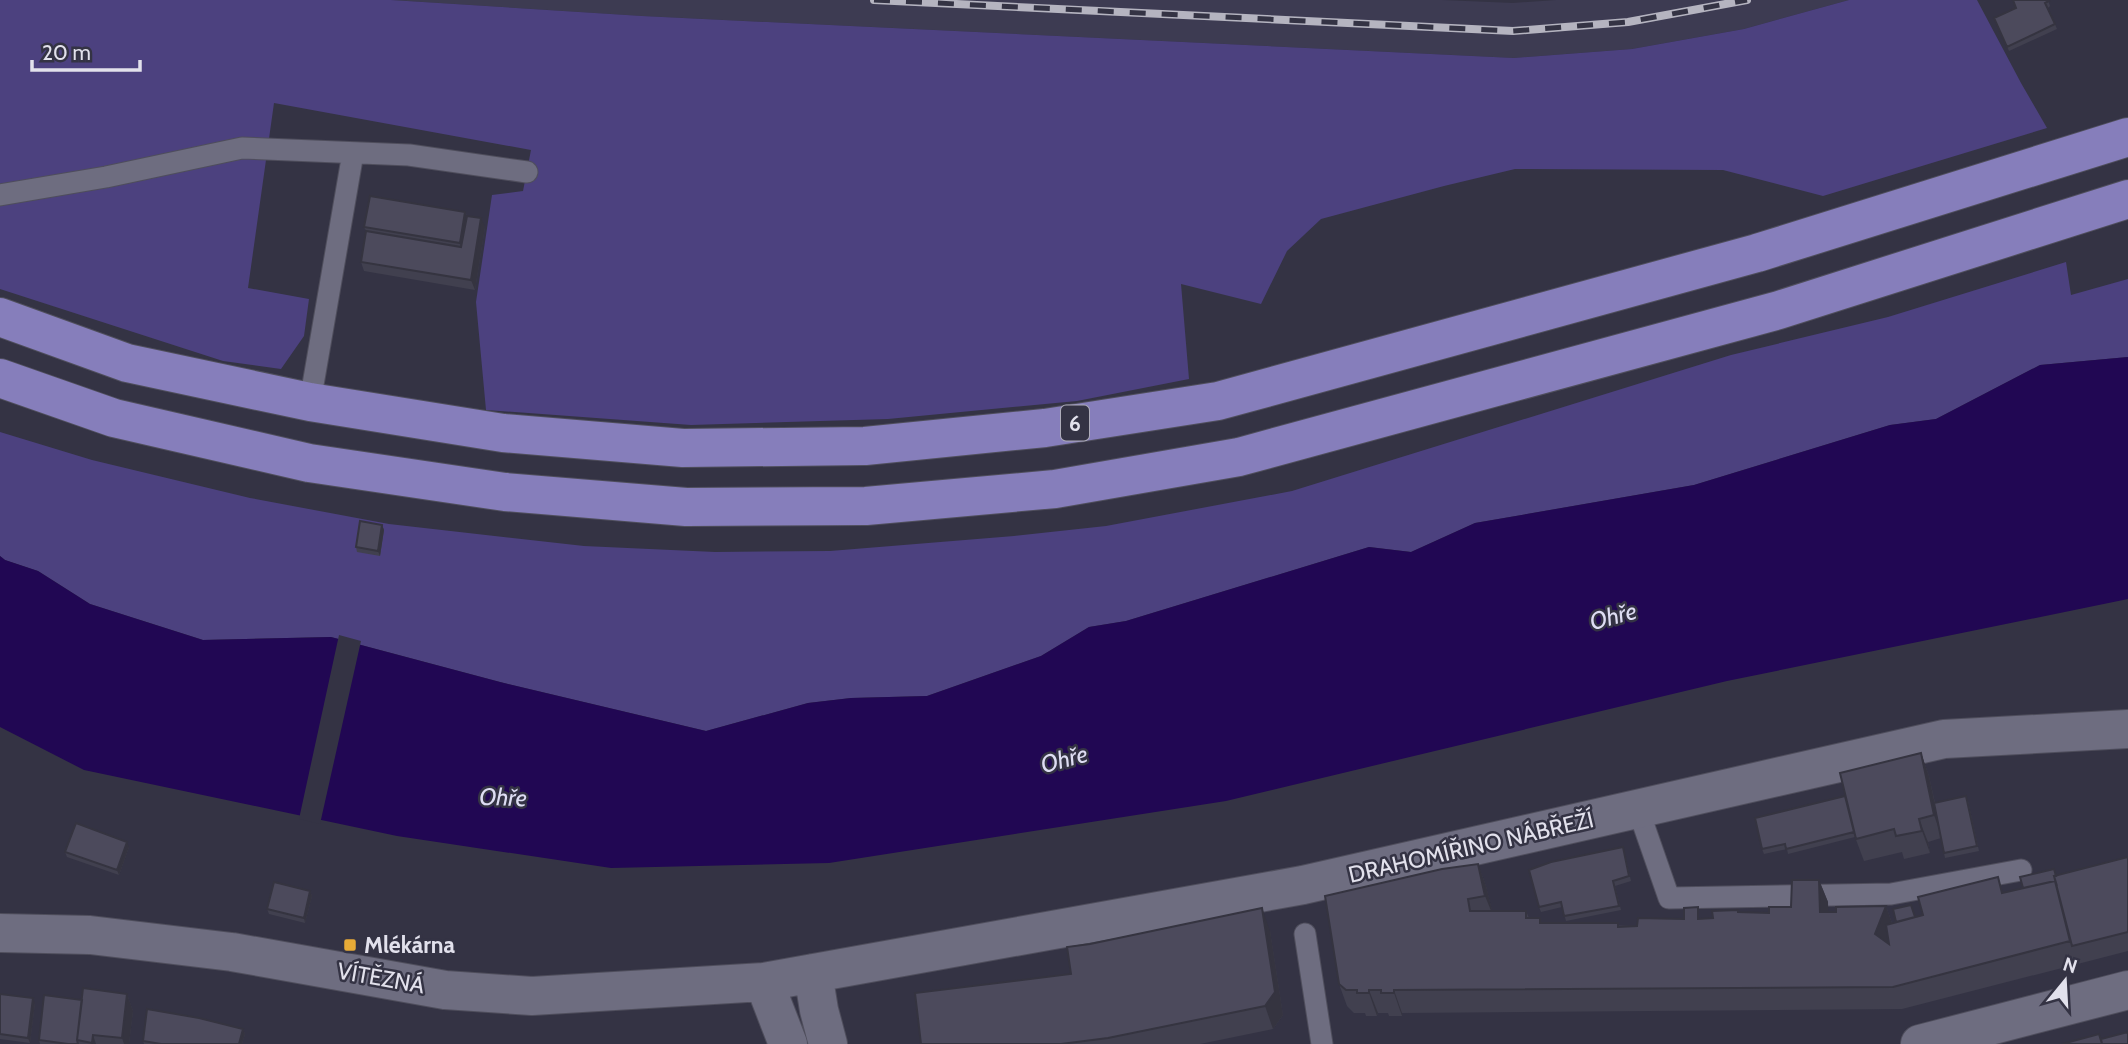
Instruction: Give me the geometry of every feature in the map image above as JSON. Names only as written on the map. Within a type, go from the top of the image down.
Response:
[{"type":"highway","name":"6","points":[[0,317],[127,363],[310,402],[503,433],[683,448],[865,446],[1045,428],[1218,401],[1758,253],[2128,137]]},
{"type":"highway","points":[[0,378],[114,418],[309,463],[506,492],[672,506],[866,506],[1055,489],[1239,457],[1779,310],[2128,199]]},
{"type":"street","name":"DRAHOMÍŘINO NÁBŘEŽÍ","points":[[813,973],[1303,885],[1944,739],[2128,729]]},
{"type":"street","name":"VÍTĚZNÁ","points":[[0,933],[90,935],[232,952],[445,990],[533,996],[764,982],[813,973]]},
{"type":"street","points":[[813,973],[828,1044]]},
{"type":"street","points":[[764,982],[788,1044]]},
{"type":"street","points":[[1920,1044],[2128,990]]},
{"type":"lane","points":[[0,195],[106,177],[242,148],[409,155],[527,172]]},
{"type":"lane","points":[[310,402],[353,153]]},
{"type":"lane","points":[[1638,809],[1670,898],[1891,894],[2021,870]]},
{"type":"lane","points":[[1305,934],[1322,1044]]},
{"type":"shaded area","points":[[0,0],[391,0],[642,16],[1514,58],[1632,49],[1744,29],[1849,0],[1977,0],[2047,128],[1823,196],[1723,170],[1515,169],[1321,219],[1287,251],[1261,304],[1181,284],[1189,379],[1077,401],[888,419],[691,425],[486,410],[476,302],[492,195],[523,191],[531,150],[274,103],[248,288],[309,299],[304,336],[281,369],[223,361],[0,289]]},
{"type":"shaded area","points":[[391,0],[1442,0],[1513,3],[1556,0],[1849,0],[1744,29],[1632,49],[1514,58],[642,16]]},
{"type":"shaded area","points":[[2066,262],[2071,295],[2128,279],[2128,357],[2040,365],[1936,419],[1890,425],[1694,485],[1475,523],[1411,552],[1369,547],[1126,621],[1089,627],[1041,656],[927,696],[851,698],[808,703],[706,731],[500,682],[331,637],[203,640],[90,604],[38,571],[0,556],[0,432],[92,460],[250,498],[389,524],[584,546],[715,552],[830,551],[1106,526],[1292,491],[1731,355],[1888,317]]},
{"type":"water","name":"Ohře","points":[[2128,357],[2128,599],[1727,681],[1226,801],[829,863],[611,868],[397,836],[84,770],[0,727],[0,556],[38,571],[90,604],[203,640],[331,637],[500,682],[706,731],[808,703],[851,698],[927,696],[1041,656],[1089,627],[1126,621],[1369,547],[1411,552],[1475,523],[1694,485],[1890,425],[1936,419],[2040,365]]},
{"type":"pier","points":[[339,635],[361,641],[320,824],[299,819]]},
{"type":"building","points":[[2013,0],[2048,0],[2045,3],[2055,24],[2007,47],[1994,18],[2016,8]]},
{"type":"building","points":[[370,196],[465,212],[460,243],[364,227]]},
{"type":"building","points":[[467,216],[481,218],[471,280],[361,262],[366,231],[461,247]]},
{"type":"building","points":[[360,521],[382,525],[378,551],[356,547]]},
{"type":"building","points":[[1921,753],[1934,815],[1919,819],[1922,831],[1896,836],[1894,829],[1856,839],[1840,773]]},
{"type":"building","points":[[1845,796],[1854,832],[1786,849],[1785,844],[1762,849],[1755,818]]},
{"type":"building","points":[[1966,796],[1977,846],[1944,853],[1934,803]]},
{"type":"building","points":[[76,823],[127,842],[117,870],[65,852]]},
{"type":"building","points":[[1623,847],[1629,876],[1613,881],[1619,906],[1564,916],[1561,902],[1539,907],[1529,870],[1551,862]]},
{"type":"building","points":[[2128,857],[2128,932],[2072,946],[2054,876]]},
{"type":"building","points":[[1478,864],[1485,896],[1468,899],[1470,911],[1526,911],[1526,918],[1540,918],[1540,923],[1618,923],[1618,927],[1637,926],[1638,918],[1684,919],[1684,908],[1698,907],[1698,919],[1713,918],[1712,911],[1769,913],[1769,907],[1791,907],[1792,880],[1819,880],[1820,912],[1836,912],[1836,907],[1886,906],[1875,934],[1889,944],[1886,925],[1923,915],[1918,897],[1998,877],[2002,893],[2055,881],[2070,941],[1893,987],[1394,990],[1394,993],[1369,990],[1369,993],[1357,993],[1357,990],[1346,990],[1339,984],[1325,896],[1442,869]]},
{"type":"building","points":[[2054,869],[2057,886],[2055,881],[2023,888],[2020,877]]},
{"type":"building","points":[[274,882],[310,891],[304,918],[267,909]]},
{"type":"building","points":[[1911,905],[1915,917],[1896,922],[1893,909]]},
{"type":"building","points":[[1262,908],[1275,992],[1265,1006],[1108,1038],[1061,1044],[921,1044],[915,993],[1071,974],[1067,947]]},
{"type":"building","points":[[83,988],[127,994],[122,1038],[93,1035],[92,1043],[77,1040]]},
{"type":"building","points":[[0,994],[33,998],[28,1038],[0,1034]]},
{"type":"building","points":[[44,995],[82,1000],[78,1044],[39,1040]]},
{"type":"building","points":[[147,1009],[243,1029],[239,1044],[161,1044],[143,1041]]},
{"type":"building","points":[[2128,1032],[2128,1044],[2102,1044],[2101,1039]]},
{"type":"building","points":[[2099,1034],[2102,1044],[2062,1044]]},
{"type":"railway","points":[[874,0],[1513,31],[1628,22],[1747,0]]},
{"type":"place","name":"Mlékárna","points":[[350,945]]}]
